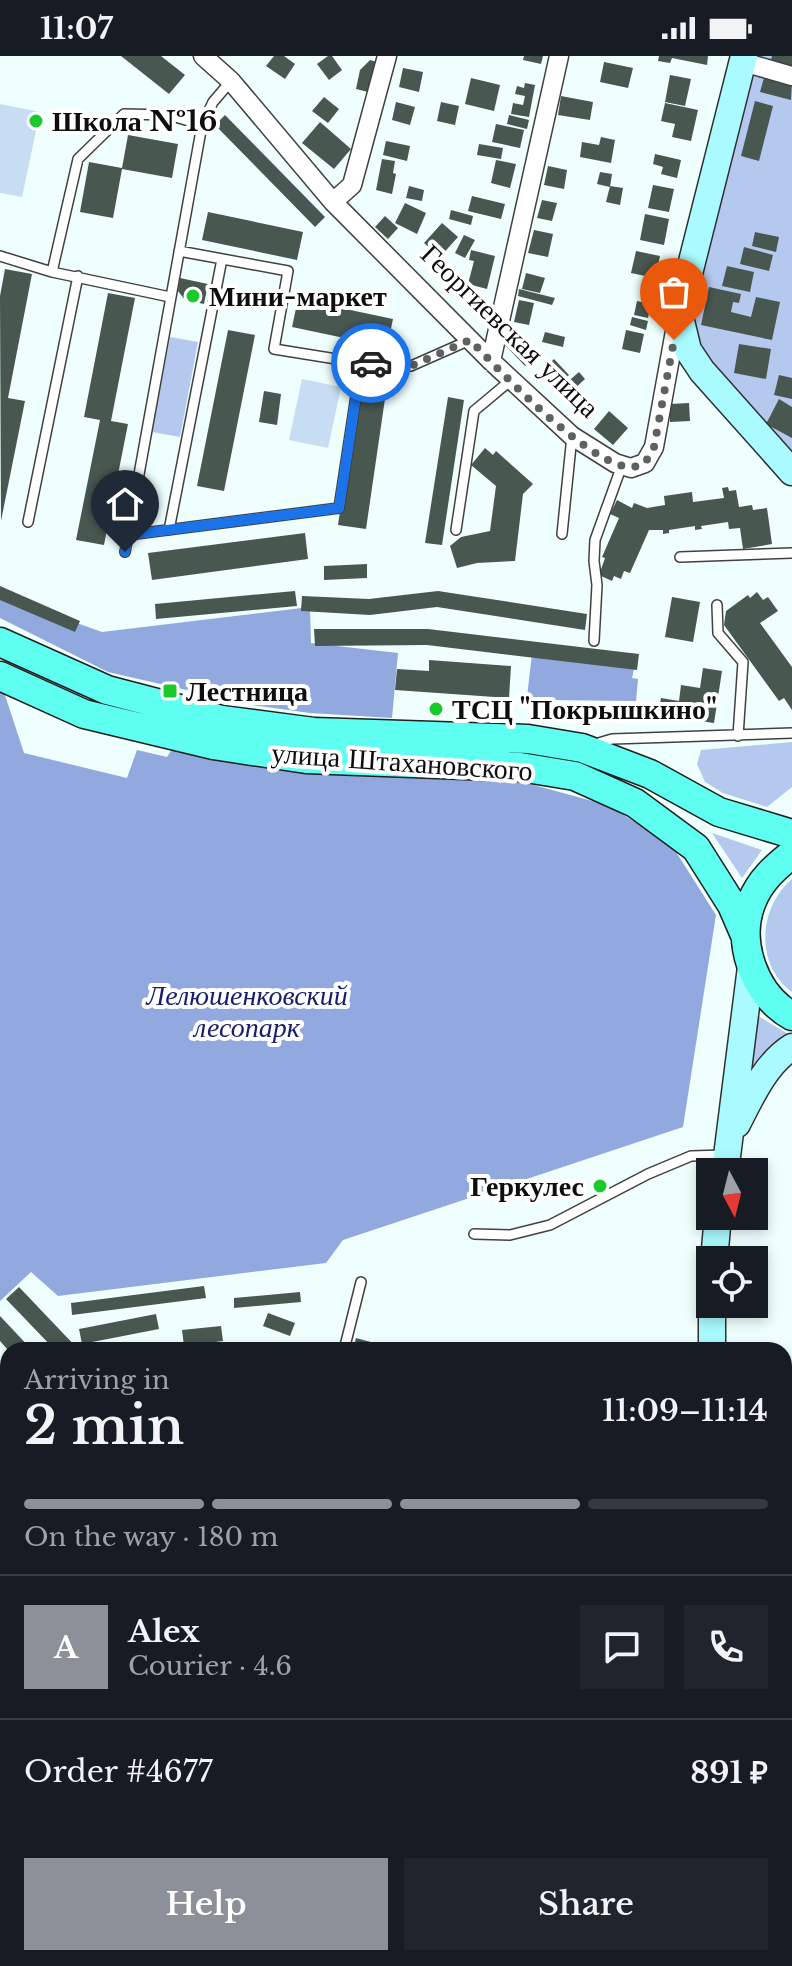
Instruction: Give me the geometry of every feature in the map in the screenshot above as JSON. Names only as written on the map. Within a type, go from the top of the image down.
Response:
[{"type":"main road","name":"улица Штахановского","points":[[0,642],[107,690],[222,720],[314,732],[528,739],[582,748],[650,774],[719,812],[792,834]]},
{"type":"main road","name":"улица Штахановского","points":[[0,676],[101,719],[213,745],[306,759],[520,767],[575,776],[635,803],[696,848],[732,905],[745,935]]},
{"type":"main road","points":[[792,854],[769,872],[751,902],[745,935],[751,967],[764,991],[792,1016]]},
{"type":"street","name":"Георгиевская улица","points":[[204,56],[231,81],[333,202],[491,361],[572,436],[622,465]]},
{"type":"street","points":[[333,202],[352,185],[387,56]]},
{"type":"street","points":[[491,361],[559,56]]},
{"type":"street","points":[[622,465],[631,468],[645,463],[654,447],[679,313],[744,59],[792,76]]},
{"type":"street","points":[[679,313],[688,350],[702,371],[792,472]]},
{"type":"street","points":[[727,1155],[751,967]]},
{"type":"street","points":[[727,1155],[759,1082],[783,1053],[792,1047]]},
{"type":"street","points":[[712,1318],[712,1342]]},
{"type":"lane","points":[[125,552],[202,125],[213,102],[231,81]]},
{"type":"lane","points":[[52,272],[74,170],[78,159],[87,150],[124,114],[169,115],[202,125]]},
{"type":"lane","points":[[179,251],[288,271],[274,349],[361,363],[411,366],[470,340]]},
{"type":"lane","points":[[0,256],[52,272],[170,297]]},
{"type":"lane","points":[[169,530],[222,259]]},
{"type":"lane","points":[[28,522],[78,276]]},
{"type":"lane","points":[[128,535],[339,508],[361,363]]},
{"type":"lane","points":[[456,530],[474,411],[511,380]]},
{"type":"lane","points":[[562,534],[572,436]]},
{"type":"lane","points":[[594,641],[597,585],[595,540],[622,465]]},
{"type":"lane","points":[[680,557],[792,553]]},
{"type":"lane","points":[[717,605],[718,633],[743,662],[738,736]]},
{"type":"lane","points":[[0,692],[29,689]]},
{"type":"lane","points":[[582,748],[612,739],[792,733]]},
{"type":"lane","points":[[474,1234],[510,1235],[550,1225],[691,1156],[727,1155]]},
{"type":"lane","points":[[346,1342],[361,1282]]},
{"type":"shaded area","points":[[751,56],[792,56],[792,459],[699,371],[686,307]]},
{"type":"shaded area","points":[[0,104],[40,112],[22,197],[0,193]]},
{"type":"shaded area","points":[[170,337],[198,342],[180,437],[152,432]]},
{"type":"shaded area","points":[[302,379],[341,387],[328,448],[289,440]]},
{"type":"shaded area","points":[[792,742],[792,787],[767,807],[723,793],[705,782],[697,764],[701,750]]},
{"type":"shaded area","points":[[712,833],[762,850],[742,878]]},
{"type":"shaded area","points":[[792,879],[792,992],[771,966],[765,936],[773,905]]},
{"type":"shaded area","points":[[755,1014],[788,1034],[745,1074]]},
{"type":"green space","points":[[0,590],[21,603],[102,632],[310,607],[311,643],[398,653],[392,718],[310,713],[252,705],[108,672],[0,618]]},
{"type":"green space","points":[[532,654],[634,669],[632,678],[638,679],[636,701],[527,697]]},
{"type":"green space","name":"Лелюшенковский лесопарк","points":[[0,680],[24,753],[127,778],[137,750],[167,757],[172,749],[519,781],[607,805],[671,844],[716,915],[683,1127],[343,1240],[326,1263],[58,1296],[31,1272],[0,1301]]},
{"type":"building","points":[[121,56],[161,56],[185,75],[169,94]]},
{"type":"building","points":[[274,56],[284,56],[295,64],[285,79],[266,66]]},
{"type":"building","points":[[332,56],[342,70],[329,80],[317,64]]},
{"type":"building","points":[[524,56],[543,56],[541,64],[523,60]]},
{"type":"building","points":[[659,56],[708,56],[707,65],[672,58],[670,63],[658,61]]},
{"type":"building","points":[[772,56],[792,56],[792,70],[770,64]]},
{"type":"building","points":[[370,60],[380,63],[372,93],[356,89],[360,70]]},
{"type":"building","points":[[604,62],[633,68],[628,88],[600,82]]},
{"type":"building","points":[[403,68],[423,72],[419,92],[399,87]]},
{"type":"building","points":[[765,74],[792,81],[791,100],[760,92]]},
{"type":"building","points":[[670,75],[691,79],[685,106],[665,102]]},
{"type":"building","points":[[471,78],[500,85],[494,111],[465,104]]},
{"type":"building","points":[[525,83],[535,85],[529,117],[511,114],[513,103],[523,105],[525,96],[515,94],[517,86],[524,88]]},
{"type":"building","points":[[561,96],[593,102],[590,120],[558,115]]},
{"type":"building","points":[[324,97],[339,109],[328,123],[312,111]]},
{"type":"building","points":[[755,101],[773,106],[759,161],[741,156]]},
{"type":"building","points":[[396,102],[415,107],[410,125],[392,120]]},
{"type":"building","points":[[441,102],[459,106],[455,125],[437,121]]},
{"type":"building","points":[[665,103],[698,110],[691,141],[672,137],[675,124],[661,121]]},
{"type":"building","points":[[225,115],[325,217],[315,227],[215,125]]},
{"type":"building","points":[[509,115],[529,120],[527,129],[507,124]]},
{"type":"building","points":[[320,122],[351,149],[334,169],[302,143]]},
{"type":"building","points":[[496,124],[524,130],[520,148],[492,142]]},
{"type":"building","points":[[128,135],[178,144],[172,178],[122,169],[113,218],[80,212],[89,162],[122,168]]},
{"type":"building","points":[[601,137],[615,140],[611,163],[580,157],[582,142],[599,145]]},
{"type":"building","points":[[386,141],[410,146],[407,161],[383,155]]},
{"type":"building","points":[[479,144],[503,148],[501,159],[477,155]]},
{"type":"building","points":[[655,154],[681,160],[677,178],[661,174],[663,167],[653,164]]},
{"type":"building","points":[[382,159],[395,161],[392,194],[376,190]]},
{"type":"building","points":[[496,160],[516,164],[510,188],[491,183]]},
{"type":"building","points":[[548,166],[567,170],[564,189],[544,185]]},
{"type":"building","points":[[600,172],[612,174],[610,187],[597,184]]},
{"type":"building","points":[[653,185],[674,189],[669,212],[648,208]]},
{"type":"building","points":[[409,186],[424,190],[422,201],[406,198]]},
{"type":"building","points":[[610,186],[623,188],[620,205],[606,202]]},
{"type":"building","points":[[472,196],[505,204],[501,219],[468,211]]},
{"type":"building","points":[[542,200],[557,203],[552,221],[537,218]]},
{"type":"building","points":[[405,203],[426,213],[417,234],[395,223]]},
{"type":"building","points":[[451,210],[473,216],[471,225],[449,219]]},
{"type":"building","points":[[208,212],[303,232],[297,260],[202,240]]},
{"type":"building","points":[[645,214],[669,219],[664,245],[640,240]]},
{"type":"building","points":[[385,216],[398,228],[388,239],[375,227]]},
{"type":"building","points":[[442,223],[458,237],[440,257],[424,243]]},
{"type":"building","points":[[534,230],[553,234],[548,257],[528,253]]},
{"type":"building","points":[[755,232],[779,237],[776,252],[752,246]]},
{"type":"building","points":[[464,235],[475,240],[465,258],[455,253]]},
{"type":"building","points":[[744,247],[773,255],[769,271],[740,264]]},
{"type":"building","points":[[471,250],[495,256],[487,289],[468,284],[474,261],[469,260]]},
{"type":"building","points":[[636,251],[660,256],[655,278],[631,273]]},
{"type":"building","points":[[727,266],[754,272],[750,292],[722,286]]},
{"type":"building","points":[[5,269],[32,274],[8,398],[25,401],[1,521],[0,296]]},
{"type":"building","points":[[526,273],[545,278],[540,293],[522,289]]},
{"type":"building","name":"Мини-маркет","points":[[180,278],[208,284],[204,304],[185,300],[178,291]]},
{"type":"building","points":[[709,287],[741,294],[739,303],[733,302],[731,312],[751,317],[756,297],[780,302],[772,340],[701,325]]},
{"type":"building","points":[[519,289],[555,298],[552,305],[518,296]]},
{"type":"building","points":[[108,293],[135,298],[111,421],[128,424],[104,545],[76,540],[100,420],[84,417]]},
{"type":"building","points":[[298,299],[393,319],[387,347],[292,327]]},
{"type":"building","points":[[519,300],[534,303],[529,325],[514,322]]},
{"type":"building","points":[[637,301],[651,304],[648,318],[634,315]]},
{"type":"building","points":[[632,317],[648,321],[646,330],[630,325]]},
{"type":"building","points":[[517,329],[539,352],[525,366],[503,343]]},
{"type":"building","points":[[228,330],[255,335],[224,491],[197,486]]},
{"type":"building","points":[[626,330],[644,334],[640,353],[622,349]]},
{"type":"building","points":[[545,332],[565,337],[563,347],[542,342]]},
{"type":"building","points":[[739,344],[771,349],[766,379],[734,373]]},
{"type":"building","points":[[554,359],[569,375],[556,388],[541,372]]},
{"type":"building","points":[[579,372],[585,379],[571,392],[564,385]]},
{"type":"building","points":[[779,375],[792,378],[792,399],[774,395]]},
{"type":"building","points":[[359,381],[387,385],[366,529],[338,525]]},
{"type":"building","points":[[264,391],[281,394],[277,425],[259,422]]},
{"type":"building","points":[[448,397],[464,400],[442,545],[425,543]]},
{"type":"building","points":[[779,399],[792,407],[792,438],[766,424]]},
{"type":"building","points":[[689,403],[690,421],[670,422],[670,404]]},
{"type":"building","points":[[609,411],[628,428],[613,445],[594,429]]},
{"type":"building","points":[[485,448],[493,455],[496,451],[533,484],[523,494],[515,561],[477,563],[457,568],[450,546],[461,537],[490,531],[496,486],[471,465]]},
{"type":"building","points":[[728,487],[729,491],[736,490],[739,507],[752,505],[753,510],[767,508],[772,544],[743,549],[740,528],[729,529],[728,522],[701,526],[702,529],[695,530],[695,526],[669,530],[669,533],[663,534],[663,530],[649,530],[630,573],[624,571],[621,579],[614,576],[612,581],[599,575],[605,558],[602,557],[619,518],[610,514],[617,500],[632,508],[634,503],[647,508],[665,505],[664,496],[692,492],[693,502],[724,498],[722,488]]},
{"type":"building","points":[[305,533],[308,559],[152,580],[148,553]]},
{"type":"building","points":[[367,564],[367,578],[324,580],[324,566]]},
{"type":"building","points":[[0,586],[80,621],[75,632],[0,600]]},
{"type":"building","points":[[295,591],[297,606],[156,619],[155,604]]},
{"type":"building","points":[[438,591],[587,614],[585,630],[437,607],[370,615],[301,611],[302,596],[369,599]]},
{"type":"building","points":[[757,592],[763,600],[768,597],[778,611],[760,623],[792,667],[792,710],[784,698],[779,701],[724,625],[726,611]]},
{"type":"building","points":[[672,597],[700,602],[693,642],[665,637]]},
{"type":"building","points":[[314,629],[428,629],[639,654],[637,670],[427,645],[315,646]]},
{"type":"building","points":[[429,660],[511,666],[509,698],[395,690],[397,669],[429,671]]},
{"type":"building","points":[[703,668],[722,671],[714,723],[658,715],[661,698],[679,701],[681,685],[700,688]]},
{"type":"building","points":[[204,1286],[206,1298],[72,1315],[71,1303]]},
{"type":"building","points":[[19,1287],[71,1342],[47,1342],[6,1299]]},
{"type":"building","points":[[300,1292],[301,1302],[234,1308],[234,1298]]},
{"type":"building","points":[[268,1313],[295,1323],[290,1336],[263,1326]]},
{"type":"building","points":[[156,1314],[159,1329],[82,1342],[79,1329]]},
{"type":"building","points":[[0,1316],[24,1342],[0,1341]]},
{"type":"building","points":[[221,1326],[223,1341],[184,1342],[182,1330]]},
{"type":"way so far","points":[[371,363],[411,366],[470,340],[578,442],[615,463],[631,468],[645,463],[654,447],[674,340]]},
{"type":"place","name":"Школа №16","points":[[36,121]]},
{"type":"place","name":"Мини-маркет","points":[[193,296]]},
{"type":"place","name":"Лестница","points":[[170,691]]},
{"type":"place","name":"ТСЦ \"Покрышкино\"","points":[[436,709]]},
{"type":"place","name":"Геркулес","points":[[600,1186]]},
{"type":"route","points":[[125,552],[128,535],[339,508],[361,363],[371,363]]}]
